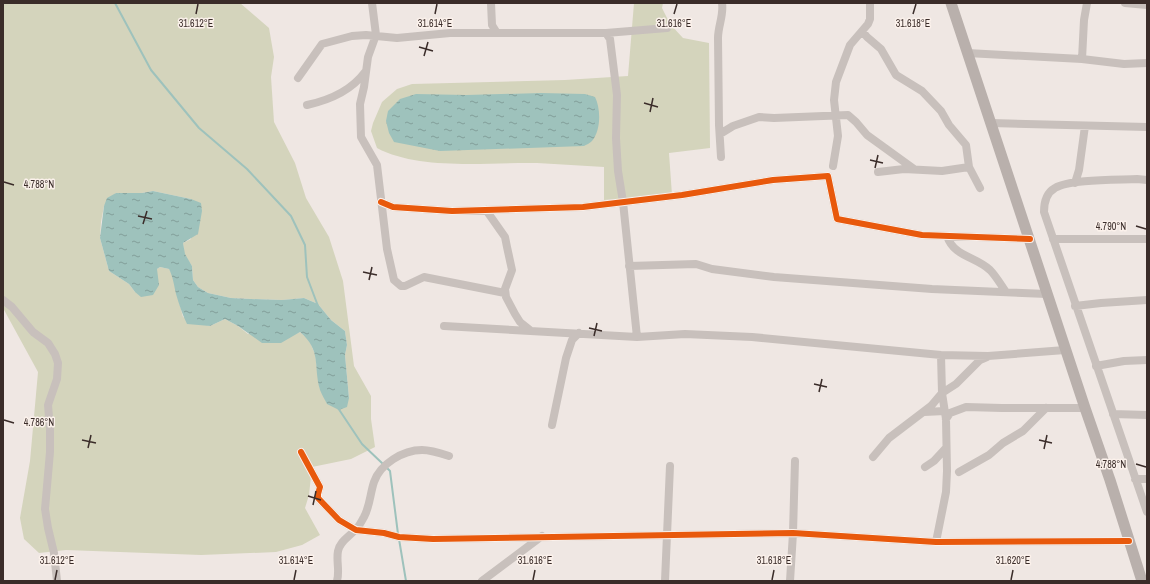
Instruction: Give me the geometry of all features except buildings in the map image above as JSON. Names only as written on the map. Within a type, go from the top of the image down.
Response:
[{"type":"main road","points":[[951,3],[1030,239],[1065,350],[1110,480],[1142,581]]},
{"type":"street","points":[[372,3],[376,35],[370,51],[359,108],[360,129],[363,142],[377,165],[391,271],[394,280],[397,284],[405,286],[424,277],[505,293]]},
{"type":"street","points":[[491,3],[492,25],[497,33]]},
{"type":"street","points":[[722,3],[723,8],[718,28],[720,134],[722,157]]},
{"type":"street","points":[[833,166],[838,136],[834,100],[836,82],[850,45],[862,31],[870,18],[870,3]]},
{"type":"street","points":[[1082,59],[1084,20],[1087,3]]},
{"type":"street","points":[[1125,3],[1147,5]]},
{"type":"street","points":[[298,78],[322,44],[352,36],[376,35],[397,38],[450,33],[606,33],[667,28]]},
{"type":"street","points":[[862,31],[881,49],[896,75],[922,91],[941,111],[949,125],[966,145],[969,167],[980,188]]},
{"type":"street","points":[[606,33],[610,39],[618,95],[616,138],[618,171],[623,202],[637,337]]},
{"type":"street","points":[[967,53],[1082,59],[1124,64],[1147,63]]},
{"type":"street","points":[[307,105],[322,102],[344,92],[360,79],[366,71]]},
{"type":"street","points":[[720,134],[733,126],[759,117],[836,116],[844,114],[852,117],[867,136],[914,169]]},
{"type":"street","points":[[991,124],[1147,127]]},
{"type":"street","points":[[1075,183],[1085,126]]},
{"type":"street","points":[[878,172],[904,169],[942,171],[969,167]]},
{"type":"street","points":[[381,202],[393,207],[452,212],[583,207],[682,195],[773,180],[828,176],[837,220],[922,235],[1030,239]]},
{"type":"street","points":[[1147,180],[1137,179],[1067,183],[1054,189],[1044,200],[1044,212],[1075,306],[1147,512]]},
{"type":"street","points":[[486,210],[505,237],[512,270],[505,293],[520,322],[530,330]]},
{"type":"street","points":[[947,236],[952,247],[957,251],[973,258],[989,269],[1006,292]]},
{"type":"street","points":[[1053,239],[1147,239]]},
{"type":"street","points":[[629,266],[696,264],[712,269],[774,276],[932,289],[1047,294]]},
{"type":"street","points":[[3,300],[12,307],[33,332],[48,343],[56,354],[58,363],[57,379],[48,405],[50,452],[45,508],[54,553],[57,581]]},
{"type":"street","points":[[1075,306],[1147,300]]},
{"type":"street","points":[[444,326],[637,337],[684,334],[752,337],[941,355],[988,356],[1065,350]]},
{"type":"street","points":[[552,425],[566,358],[572,340],[579,333]]},
{"type":"street","points":[[936,542],[946,492],[947,471],[946,415],[942,393],[941,355]]},
{"type":"street","points":[[873,457],[888,438],[923,412],[936,401],[942,393],[956,384],[980,360],[988,356]]},
{"type":"street","points":[[1096,366],[1124,361],[1147,360]]},
{"type":"street","points":[[923,412],[946,415],[950,412],[966,407],[1085,408]]},
{"type":"street","points":[[959,472],[989,455],[1003,443],[1023,431],[1046,408]]},
{"type":"street","points":[[1113,414],[1147,414]]},
{"type":"street","points":[[925,467],[934,461],[946,448]]},
{"type":"street","points":[[337,581],[339,575],[339,547],[356,530],[364,516],[374,482],[384,466],[396,458],[421,450],[434,451],[449,456]]},
{"type":"street","points":[[301,452],[320,487],[318,498],[339,520],[356,530],[384,533],[399,537],[433,539],[793,533],[936,542],[1129,540]]},
{"type":"street","points":[[790,581],[795,461]]},
{"type":"street","points":[[665,581],[670,466]]},
{"type":"street","points":[[1135,479],[1147,479]]},
{"type":"street","points":[[482,581],[542,536]]},
{"type":"green space","points":[[3,3],[240,3],[269,28],[274,57],[271,77],[274,122],[295,163],[306,198],[329,237],[343,281],[354,366],[371,396],[371,419],[375,447],[351,459],[312,467],[309,495],[305,508],[320,535],[302,545],[276,552],[201,555],[66,550],[39,553],[24,539],[20,518],[30,461],[38,372],[3,308]],"holes":[[[153,191],[191,199],[191,239],[183,243],[184,254],[192,266],[193,280],[198,287],[208,293],[231,298],[282,300],[304,298],[318,304],[331,320],[345,331],[347,345],[345,355],[349,398],[320,389],[315,354],[309,340],[300,332],[291,336],[248,334],[238,326],[225,319],[210,326],[183,317],[172,274],[169,269],[160,267],[157,269],[135,292],[129,284],[109,271],[100,238],[101,222],[104,206],[116,193],[142,193]]]},
{"type":"green space","points":[[634,3],[663,3],[662,8],[670,24],[683,38],[709,43],[710,148],[669,153],[672,195],[604,200],[604,167],[537,163],[434,163],[394,155],[377,148],[371,131],[382,102],[397,89],[412,84],[565,80],[628,76]]},
{"type":"water","points":[[541,93],[585,94],[595,97],[599,119],[597,131],[592,141],[584,146],[440,151],[394,142],[389,133],[386,121],[388,111],[400,99],[416,94],[466,95]]},
{"type":"water","points":[[153,191],[191,199],[201,203],[202,211],[198,234],[183,243],[185,254],[192,266],[193,280],[198,287],[208,293],[231,298],[282,300],[304,298],[318,304],[331,320],[345,331],[347,345],[345,355],[349,398],[347,407],[339,410],[327,404],[320,390],[314,352],[307,339],[300,332],[281,343],[262,343],[238,326],[225,319],[210,326],[187,324],[179,305],[169,269],[160,267],[157,269],[159,285],[153,295],[141,297],[129,284],[109,271],[100,238],[104,206],[107,198],[116,193],[142,193]]},
{"type":"waterway","points":[[115,3],[151,70],[199,128],[247,169],[291,216],[305,245],[307,277],[318,306]]},
{"type":"waterway","points":[[338,408],[362,444],[383,464]]},
{"type":"waterway","points":[[386,467],[390,471],[398,534]]},
{"type":"waterway","points":[[399,539],[406,581]]},
{"type":"cycle path","points":[[381,202],[393,207],[452,211],[583,207],[682,195],[773,180],[828,176],[837,219],[922,235],[1030,239]]},
{"type":"cycle path","points":[[301,452],[320,487],[318,498],[339,520],[356,530],[384,533],[399,537],[433,539],[793,533],[936,542],[1129,541]]}]
